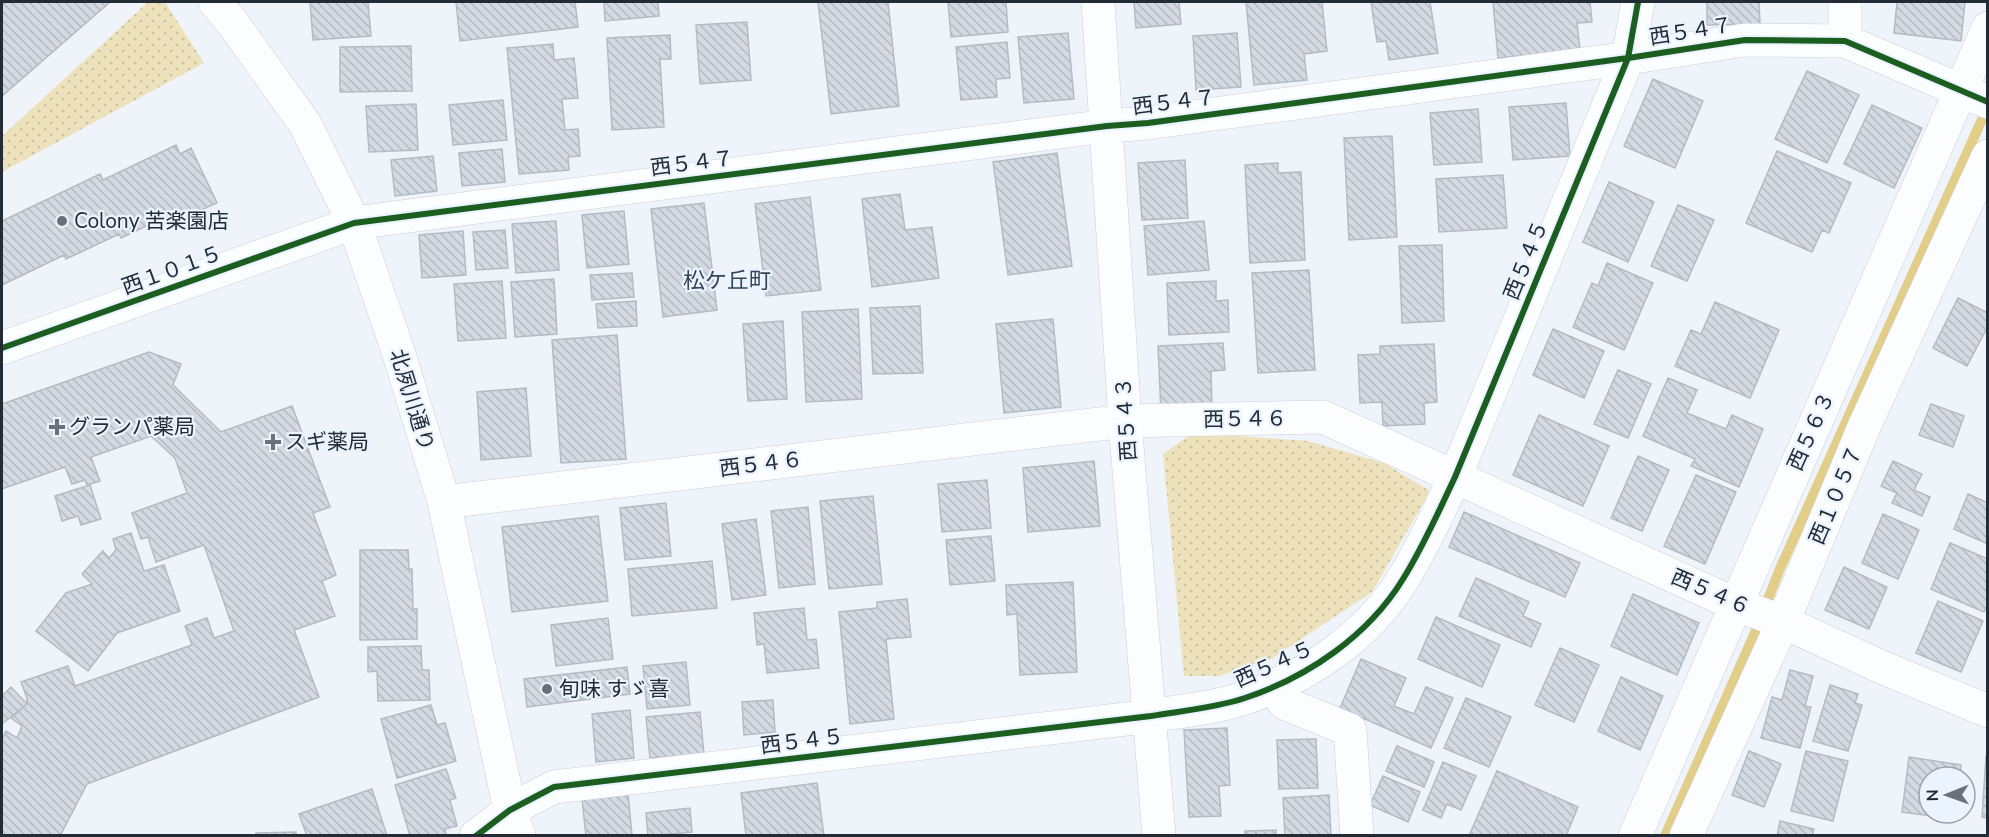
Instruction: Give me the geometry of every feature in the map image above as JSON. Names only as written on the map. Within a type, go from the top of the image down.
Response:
[{"type":"street","name":"北夙川通り","points":[[215,2],[305,124],[354,223],[399,354],[444,502],[514,823]]},
{"type":"street","name":"西５４３","points":[[1098,2],[1125,421],[1159,836]]},
{"type":"street","name":"西５４５","points":[[476,836],[514,823],[554,787],[1150,716],[1244,698],[1282,682],[1324,660],[1365,628],[1403,580],[1455,477],[1628,58],[1638,2]]},
{"type":"street","points":[[1845,2],[1845,41]]},
{"type":"street","name":"西５６３","points":[[1635,836],[1761,614],[1974,96],[1988,27]]},
{"type":"street","name":"西５４７","points":[[354,223],[1107,126],[1160,122],[1744,40],[1845,41],[1974,96]]},
{"type":"street","name":"西１０５７","points":[[1686,836],[1761,614],[1864,427],[1988,156]]},
{"type":"street","name":"西１０１５","points":[[2,348],[354,223]]},
{"type":"street","name":"西５４６","points":[[444,502],[1125,421],[1323,417],[1761,614],[1988,711]]},
{"type":"street","points":[[1282,682],[1284,703],[1350,730],[1357,836]]},
{"type":"shaded area","points":[[148,2],[165,2],[204,63],[2,172],[2,136]]},
{"type":"shaded area","points":[[1193,433],[1308,441],[1384,463],[1430,491],[1372,592],[1273,658],[1219,676],[1184,676],[1163,454]]},
{"type":"building","points":[[2,2],[110,2],[2,96]]},
{"type":"building","points":[[310,2],[368,2],[371,36],[313,40]]},
{"type":"building","points":[[456,2],[575,2],[578,27],[460,41]]},
{"type":"building","points":[[604,2],[658,2],[659,16],[605,21]]},
{"type":"building","points":[[818,2],[888,2],[899,106],[831,114]]},
{"type":"building","points":[[948,2],[1006,2],[1008,32],[951,37]]},
{"type":"building","points":[[1134,2],[1179,2],[1181,24],[1136,28]]},
{"type":"building","points":[[1246,2],[1322,2],[1327,51],[1304,54],[1307,80],[1254,85]]},
{"type":"building","points":[[1371,2],[1430,2],[1438,53],[1389,60],[1386,41],[1377,42]]},
{"type":"building","points":[[1493,2],[1590,2],[1592,22],[1577,23],[1580,50],[1498,58]]},
{"type":"building","points":[[1707,2],[1759,2],[1760,24],[1707,25]]},
{"type":"building","points":[[1897,2],[1965,2],[1961,41],[1894,33]]},
{"type":"building","points":[[747,22],[751,80],[700,84],[696,25]]},
{"type":"building","points":[[1068,33],[1074,99],[1024,103],[1018,37]]},
{"type":"building","points":[[1237,33],[1241,87],[1196,90],[1193,36]]},
{"type":"building","points":[[670,35],[671,59],[660,59],[664,127],[612,130],[607,38]]},
{"type":"building","points":[[1007,42],[1010,78],[996,79],[997,97],[961,100],[956,47]]},
{"type":"building","points":[[553,44],[554,60],[574,58],[578,98],[562,99],[565,130],[578,129],[580,156],[568,157],[569,170],[519,174],[507,48]]},
{"type":"building","points":[[411,46],[412,91],[340,92],[340,47]]},
{"type":"building","points":[[1807,71],[1859,95],[1827,163],[1775,139]]},
{"type":"building","points":[[1653,79],[1703,101],[1675,168],[1624,146]]},
{"type":"building","points":[[503,100],[507,140],[453,145],[449,105]]},
{"type":"building","points":[[1566,103],[1570,156],[1513,160],[1509,107]]},
{"type":"building","points":[[416,104],[418,150],[369,152],[366,106]]},
{"type":"building","points":[[1872,105],[1922,128],[1894,188],[1844,164]]},
{"type":"building","points":[[1478,109],[1482,162],[1434,165],[1430,113]]},
{"type":"building","points":[[1392,136],[1397,237],[1349,240],[1344,138]]},
{"type":"building","points":[[176,145],[180,154],[191,148],[217,203],[190,215],[188,212],[159,226],[157,221],[121,238],[119,234],[66,259],[64,255],[2,285],[2,221],[100,174],[103,180]]},
{"type":"building","points":[[502,149],[505,182],[462,186],[459,153]]},
{"type":"building","points":[[1777,151],[1851,183],[1829,233],[1822,230],[1812,252],[1746,223]]},
{"type":"building","points":[[1057,153],[1072,266],[1008,275],[993,162]]},
{"type":"building","points":[[433,156],[437,191],[395,196],[391,160]]},
{"type":"building","points":[[1185,160],[1188,218],[1142,220],[1138,163]]},
{"type":"building","points":[[1278,163],[1278,173],[1301,172],[1305,260],[1250,263],[1245,165]]},
{"type":"building","points":[[1503,175],[1507,228],[1439,232],[1436,179]]},
{"type":"building","points":[[1609,182],[1654,202],[1628,262],[1583,242]]},
{"type":"building","points":[[900,194],[905,230],[932,227],[939,278],[872,287],[862,199]]},
{"type":"building","points":[[810,197],[821,290],[766,296],[755,204]]},
{"type":"building","points":[[704,203],[717,310],[663,317],[651,209]]},
{"type":"building","points":[[1678,205],[1714,220],[1687,281],[1651,266]]},
{"type":"building","points":[[624,211],[629,264],[587,268],[582,215]]},
{"type":"building","points":[[556,221],[559,270],[516,273],[512,224]]},
{"type":"building","points":[[1204,221],[1209,270],[1148,275],[1144,226]]},
{"type":"building","points":[[505,230],[508,268],[476,270],[473,232]]},
{"type":"building","points":[[463,231],[466,275],[422,278],[419,235]]},
{"type":"building","points":[[1442,245],[1444,321],[1402,323],[1399,246]]},
{"type":"building","points":[[1607,263],[1653,283],[1624,350],[1573,327],[1592,283],[1598,286]]},
{"type":"building","points":[[1309,270],[1315,370],[1258,373],[1252,273]]},
{"type":"building","points":[[632,273],[634,297],[592,300],[590,275]]},
{"type":"building","points":[[554,279],[557,334],[515,337],[511,282]]},
{"type":"building","points":[[502,281],[506,338],[458,341],[454,284]]},
{"type":"building","points":[[1216,281],[1216,301],[1228,300],[1229,332],[1169,335],[1167,283]]},
{"type":"building","points":[[1958,298],[1988,313],[1988,326],[1967,366],[1933,348]]},
{"type":"building","points":[[636,301],[637,326],[598,328],[596,304]]},
{"type":"building","points":[[1715,302],[1779,330],[1750,398],[1675,366],[1691,330],[1701,334]]},
{"type":"building","points":[[920,306],[923,373],[873,374],[870,308]]},
{"type":"building","points":[[858,309],[862,399],[806,402],[802,312]]},
{"type":"building","points":[[1053,319],[1061,407],[1004,413],[996,324]]},
{"type":"building","points":[[783,321],[787,399],[748,401],[743,324]]},
{"type":"building","points":[[1553,329],[1604,351],[1584,398],[1533,375]]},
{"type":"building","points":[[617,335],[626,459],[561,463],[552,340]]},
{"type":"building","points":[[1223,343],[1225,370],[1211,371],[1212,410],[1161,413],[1158,346]]},
{"type":"building","points":[[1434,344],[1437,402],[1424,403],[1425,424],[1383,426],[1382,402],[1360,403],[1358,355],[1380,354],[1380,346]]},
{"type":"building","points":[[149,352],[181,364],[173,385],[221,432],[292,406],[330,507],[313,513],[336,575],[322,581],[335,616],[294,630],[319,697],[87,784],[60,836],[2,836],[2,739],[6,731],[17,738],[22,726],[11,718],[27,704],[21,682],[68,666],[75,686],[192,645],[185,626],[207,618],[214,638],[234,631],[204,545],[156,562],[148,537],[141,539],[132,513],[187,493],[175,458],[151,436],[91,457],[100,481],[87,485],[85,480],[72,484],[65,467],[2,489],[2,404]]},
{"type":"building","points":[[1618,370],[1651,384],[1628,438],[1594,424]]},
{"type":"building","points":[[1668,378],[1697,390],[1687,413],[1726,429],[1732,415],[1763,429],[1739,487],[1691,466],[1695,459],[1643,436]]},
{"type":"building","points":[[526,388],[531,456],[481,460],[477,392]]},
{"type":"building","points":[[1931,404],[1964,416],[1953,447],[1919,435]]},
{"type":"building","points":[[1539,415],[1609,446],[1583,506],[1513,475]]},
{"type":"building","points":[[1638,456],[1669,470],[1642,531],[1611,518]]},
{"type":"building","points":[[1094,461],[1100,526],[1028,532],[1023,468]]},
{"type":"building","points":[[1893,461],[1922,474],[1914,490],[1930,497],[1922,516],[1892,503],[1897,493],[1881,486]]},
{"type":"building","points":[[1696,475],[1736,492],[1705,564],[1664,546]]},
{"type":"building","points":[[987,480],[991,528],[942,532],[938,484]]},
{"type":"building","points":[[90,485],[101,519],[81,525],[78,516],[62,521],[55,496]]},
{"type":"building","points":[[1968,494],[1988,503],[1988,544],[1954,529]]},
{"type":"building","points":[[873,496],[882,584],[829,589],[820,501]]},
{"type":"building","points":[[666,503],[671,556],[625,560],[620,508]]},
{"type":"building","points":[[808,507],[815,584],[779,588],[771,511]]},
{"type":"building","points":[[1464,512],[1580,563],[1565,597],[1449,547]]},
{"type":"building","points":[[1883,514],[1919,530],[1898,579],[1862,563]]},
{"type":"building","points":[[598,516],[608,601],[512,612],[502,527]]},
{"type":"building","points":[[756,519],[766,595],[732,600],[722,524]]},
{"type":"building","points":[[131,533],[144,571],[164,565],[180,611],[117,633],[88,671],[36,631],[66,593],[92,584],[82,574],[103,551],[109,558],[116,550],[113,539]]},
{"type":"building","points":[[991,536],[995,581],[950,585],[946,540]]},
{"type":"building","points":[[1950,543],[1988,559],[1988,603],[1984,612],[1931,589]]},
{"type":"building","points":[[360,550],[408,550],[409,569],[412,569],[413,609],[417,609],[417,639],[360,640]]},
{"type":"building","points":[[712,561],[717,608],[632,616],[628,569]]},
{"type":"building","points":[[1844,567],[1887,587],[1869,629],[1825,610]]},
{"type":"building","points":[[1476,578],[1529,602],[1523,616],[1541,624],[1531,647],[1459,616]]},
{"type":"building","points":[[1073,582],[1077,672],[1020,675],[1017,614],[1007,615],[1006,585]]},
{"type":"building","points":[[1633,594],[1699,623],[1677,675],[1611,646]]},
{"type":"building","points":[[907,599],[911,637],[886,639],[894,719],[850,724],[839,612],[877,608],[877,602]]},
{"type":"building","points":[[1938,601],[1983,621],[1961,672],[1916,653]]},
{"type":"building","points":[[804,608],[807,640],[816,639],[819,668],[767,673],[764,644],[757,645],[754,613]]},
{"type":"building","points":[[1436,617],[1500,645],[1482,687],[1418,659]]},
{"type":"building","points":[[608,618],[613,659],[556,666],[551,625]]},
{"type":"building","points":[[421,646],[422,670],[429,670],[430,700],[378,701],[377,671],[368,672],[368,647]]},
{"type":"building","points":[[1560,648],[1599,665],[1574,722],[1535,705]]},
{"type":"building","points":[[1361,659],[1406,678],[1394,706],[1414,714],[1426,687],[1453,698],[1431,748],[1340,708]]},
{"type":"building","points":[[686,662],[690,705],[647,709],[643,666]]},
{"type":"building","points":[[627,667],[630,694],[527,707],[524,679]]},
{"type":"building","points":[[1790,670],[1813,676],[1805,706],[1811,707],[1800,748],[1761,738],[1772,697],[1782,700]]},
{"type":"building","points":[[1621,677],[1663,696],[1640,750],[1598,731]]},
{"type":"building","points":[[1830,685],[1858,694],[1855,703],[1862,705],[1848,751],[1813,741]]},
{"type":"building","points":[[11,687],[27,704],[2,724],[2,696]]},
{"type":"building","points":[[1466,698],[1511,717],[1489,767],[1444,748]]},
{"type":"building","points":[[773,700],[775,732],[744,735],[742,702]]},
{"type":"building","points":[[431,705],[437,725],[445,723],[456,761],[397,778],[381,719]]},
{"type":"building","points":[[630,710],[634,758],[596,762],[592,714]]},
{"type":"building","points":[[700,712],[704,754],[650,758],[646,717]]},
{"type":"building","points":[[1227,728],[1230,785],[1219,786],[1221,816],[1189,817],[1184,730]]},
{"type":"building","points":[[1316,739],[1318,788],[1279,789],[1277,740]]},
{"type":"building","points":[[1397,746],[1434,762],[1424,787],[1386,771]]},
{"type":"building","points":[[1749,751],[1781,764],[1764,807],[1732,795]]},
{"type":"building","points":[[1806,751],[1848,761],[1833,821],[1791,811]]},
{"type":"building","points":[[1986,756],[1988,756],[1988,818],[1982,817]]},
{"type":"building","points":[[1909,757],[1961,765],[1917,765],[1917,814],[1902,812]]},
{"type":"building","points":[[1443,762],[1476,776],[1461,810],[1447,804],[1441,818],[1423,810]]},
{"type":"building","points":[[446,769],[456,798],[450,800],[457,826],[445,829],[446,834],[441,836],[410,836],[395,785]]},
{"type":"building","points":[[1497,771],[1578,807],[1566,836],[1469,836]]},
{"type":"building","points":[[1383,776],[1420,792],[1408,822],[1370,805]]},
{"type":"building","points":[[817,783],[824,836],[746,836],[741,793]]},
{"type":"building","points":[[372,789],[387,836],[307,836],[299,814]]},
{"type":"building","points":[[628,794],[632,835],[586,836],[582,799]]},
{"type":"building","points":[[1329,795],[1331,836],[1285,836],[1283,798]]},
{"type":"building","points":[[690,808],[692,832],[648,836],[646,813]]},
{"type":"building","points":[[1780,821],[1814,829],[1812,836],[1777,836]]},
{"type":"building","points":[[1276,830],[1276,836],[1245,836],[1245,831]]},
{"type":"building","points":[[296,832],[296,836],[256,836],[256,833]]},
{"type":"waterway","points":[[1665,836],[1757,628],[1779,571],[1988,106]]},
{"type":"cycle path","points":[[476,836],[510,810],[554,787],[1198,709],[1245,698],[1268,689],[1291,679],[1334,652],[1372,619],[1389,600],[1424,542],[1455,477],[1628,58],[1638,2]]},
{"type":"cycle path","points":[[2,348],[354,223],[1107,126],[1148,123],[1745,40],[1845,41],[1988,102]]},
{"type":"place","name":"Colony 苦楽園店","points":[[62,221]]},
{"type":"place","name":"グランパ薬局","points":[[57,427]]},
{"type":"place","name":"スギ薬局","points":[[273,442]]},
{"type":"place","name":"旬味 すゞ喜","points":[[547,689]]},
{"type":"district","name":"松ケ丘町","points":[[727,281]]}]
